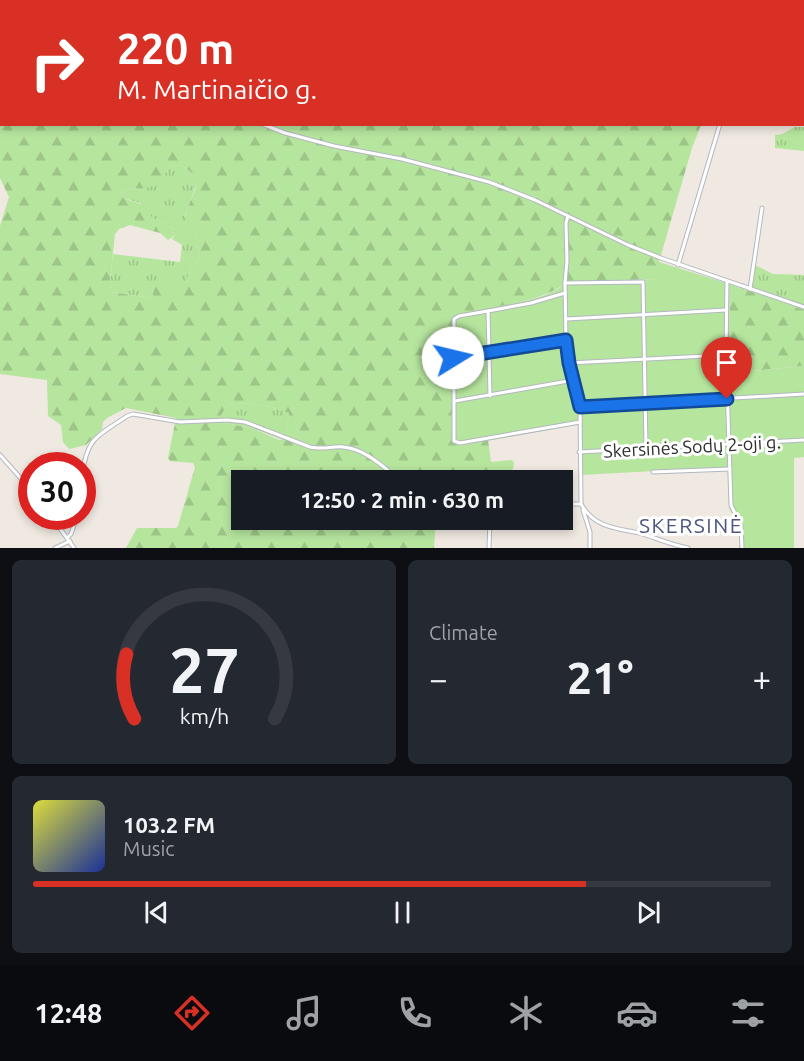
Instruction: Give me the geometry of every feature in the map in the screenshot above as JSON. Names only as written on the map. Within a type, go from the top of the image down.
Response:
[{"type":"street","points":[[267,126],[334,146],[402,159],[489,182],[535,200],[628,245],[678,265],[804,307]]},
{"type":"street","points":[[678,265],[719,126]]},
{"type":"street","points":[[750,289],[762,208]]},
{"type":"street","points":[[568,216],[565,283],[566,340],[580,407],[579,452],[582,506],[590,532],[590,548]]},
{"type":"street","points":[[727,281],[726,355],[731,506],[741,526],[742,548]]},
{"type":"street","points":[[565,283],[643,282],[646,448]]},
{"type":"street","points":[[566,293],[531,303],[459,316],[454,319],[454,441],[456,443],[580,422]]},
{"type":"street","points":[[567,319],[726,310]]},
{"type":"street","points":[[488,311],[490,396]]},
{"type":"street","points":[[453,358],[566,340]]},
{"type":"street","points":[[569,363],[726,355]]},
{"type":"street","points":[[454,401],[574,380]]},
{"type":"street","points":[[580,407],[804,394]]},
{"type":"street","points":[[86,452],[90,444],[127,416],[134,414],[180,422],[227,420],[250,423],[310,447],[318,449],[345,447],[369,456],[387,470]]},
{"type":"street","name":"Skersinės Sodų 2-oji g.","points":[[579,452],[804,440]]},
{"type":"street","points":[[0,455],[18,475]]},
{"type":"street","points":[[0,463],[5,460]]},
{"type":"street","points":[[653,472],[730,469]]},
{"type":"street","points":[[573,505],[582,506],[595,520],[606,527],[640,533],[688,548]]},
{"type":"street","points":[[61,530],[74,548]]},
{"type":"street","points":[[55,548],[68,539],[72,530]]},
{"type":"street","points":[[489,548],[490,530]]},
{"type":"green space","points":[[0,126],[701,126],[659,262],[659,279],[565,282],[547,294],[532,299],[459,315],[458,446],[488,440],[491,462],[512,460],[513,469],[231,470],[231,530],[435,530],[434,548],[126,548],[137,528],[176,528],[178,526],[195,467],[193,463],[170,461],[168,458],[176,418],[126,408],[107,418],[103,422],[102,429],[86,445],[69,449],[63,442],[61,425],[48,416],[47,380],[0,374],[0,226],[9,197],[0,178]],"holes":[[[178,165],[186,168],[197,177],[185,223],[197,239],[200,259],[191,267],[186,282],[155,283],[152,298],[111,292],[115,234],[119,229],[130,225],[160,233],[168,240],[175,235],[173,228],[152,218],[144,206],[123,198],[121,193],[153,186],[171,166]],[[244,403],[271,407],[289,413],[285,440],[279,440],[252,428],[224,423],[221,416],[227,405]]]},
{"type":"green space","points":[[795,127],[804,127],[804,151],[775,148],[775,135]]},
{"type":"green space","points":[[178,165],[197,177],[197,183],[185,215],[198,240],[200,259],[191,267],[186,282],[154,287],[152,298],[111,292],[113,254],[180,262],[182,245],[172,239],[175,235],[173,228],[152,218],[140,203],[123,198],[121,193],[128,189],[150,185],[171,166]]},
{"type":"green space","points":[[659,262],[729,284],[731,373],[804,366],[804,457],[794,458],[794,548],[739,548],[740,529],[729,508],[728,467],[581,475],[581,424],[458,446],[453,443],[453,319],[455,316],[546,295],[558,289],[565,282],[659,279]]},
{"type":"green space","points":[[755,265],[773,274],[804,275],[804,310],[750,293]]},
{"type":"green space","points":[[729,284],[804,310],[804,366],[731,373]]},
{"type":"green space","points":[[244,403],[271,407],[289,413],[285,441],[252,428],[224,423],[221,416],[227,405]]},
{"type":"district","name":"SKERSINĖ","points":[[691,525]]},
{"type":"route","points":[[453,358],[566,340],[580,407],[727,399]]}]
